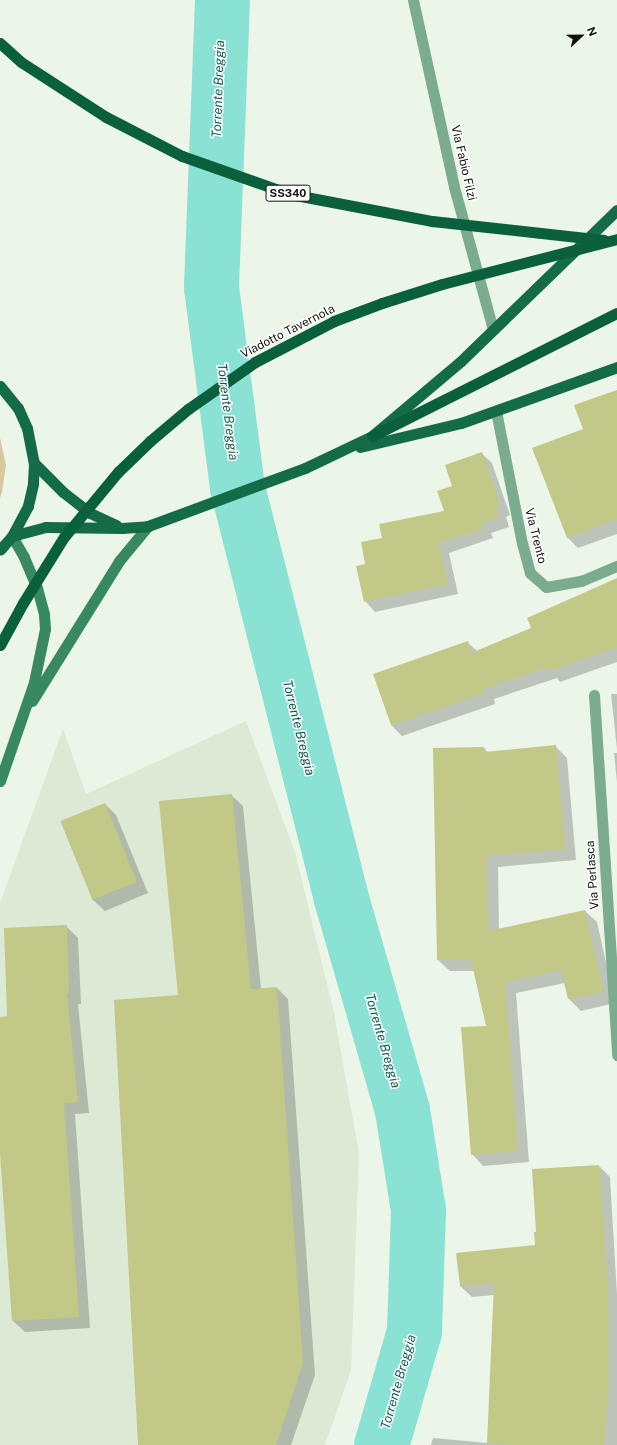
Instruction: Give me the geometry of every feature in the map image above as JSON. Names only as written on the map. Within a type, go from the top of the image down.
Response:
[{"type":"highway","name":"SS340","points":[[0,43],[21,62],[106,117],[182,156],[290,194],[432,220],[614,240]]},
{"type":"highway","name":"Viadotto Tavernola","points":[[0,645],[64,537],[118,472],[150,441],[219,386],[255,362],[334,321],[382,303],[442,284],[614,240]]},
{"type":"highway","points":[[372,436],[617,313]]},
{"type":"main road","points":[[12,536],[45,527],[122,528],[148,526],[304,468],[372,436],[432,387],[617,210]]},
{"type":"main road","points":[[340,452],[461,423],[617,368]]},
{"type":"main road","points":[[0,386],[18,408],[27,428],[34,463],[33,484],[28,506],[12,536],[0,550]]},
{"type":"main road","points":[[34,463],[63,492],[90,513],[122,528]]},
{"type":"main road","points":[[22,719],[119,561],[148,526]]},
{"type":"main road","points":[[0,781],[34,682],[45,629],[44,614],[37,588],[24,557],[12,536]]},
{"type":"street","name":"Via Fabio Filzi","points":[[413,0],[454,187],[493,330]]},
{"type":"street","name":"Via Trento","points":[[496,411],[522,543],[530,573],[546,587],[581,581],[617,566]]},
{"type":"street","name":"Via Perlasca","points":[[594,695],[617,1055]]},
{"type":"shaded area","points":[[0,438],[6,465],[0,498]]},
{"type":"shaded area","points":[[246,721],[295,852],[334,1013],[359,1153],[351,1370],[325,1445],[0,1445],[0,903],[63,729],[86,794]]},
{"type":"building","points":[[617,390],[617,519],[567,538],[532,448],[583,429],[574,405]]},
{"type":"building","points":[[482,452],[500,505],[496,507],[499,517],[482,523],[484,528],[439,543],[448,584],[364,602],[356,566],[365,564],[361,542],[382,538],[379,524],[444,511],[437,491],[452,486],[445,465]]},
{"type":"building","points":[[617,578],[617,647],[549,671],[547,667],[483,689],[485,693],[391,725],[373,674],[468,641],[471,653],[531,628],[527,618]]},
{"type":"building","points":[[556,745],[565,849],[486,856],[488,931],[585,910],[604,992],[568,999],[561,970],[505,982],[518,1151],[471,1155],[461,1027],[486,1026],[471,960],[437,960],[433,748],[484,747],[484,752]]},
{"type":"building","points":[[232,794],[251,989],[277,987],[303,1363],[276,1445],[138,1445],[114,1000],[178,995],[159,801]]},
{"type":"building","points":[[105,803],[137,882],[92,900],[60,821]]},
{"type":"building","points":[[67,925],[69,993],[67,993],[78,1102],[64,1103],[79,1317],[12,1321],[0,1153],[0,1017],[7,1016],[4,928]]},
{"type":"building","points":[[599,1165],[608,1288],[609,1383],[604,1445],[510,1445],[487,1443],[494,1283],[460,1286],[456,1253],[535,1245],[534,1232],[536,1232],[532,1169]]},
{"type":"waterway","name":"Torrente Breggia","points":[[222,0],[211,287],[237,487],[340,895],[402,1110],[418,1210],[414,1331],[381,1445]]}]
